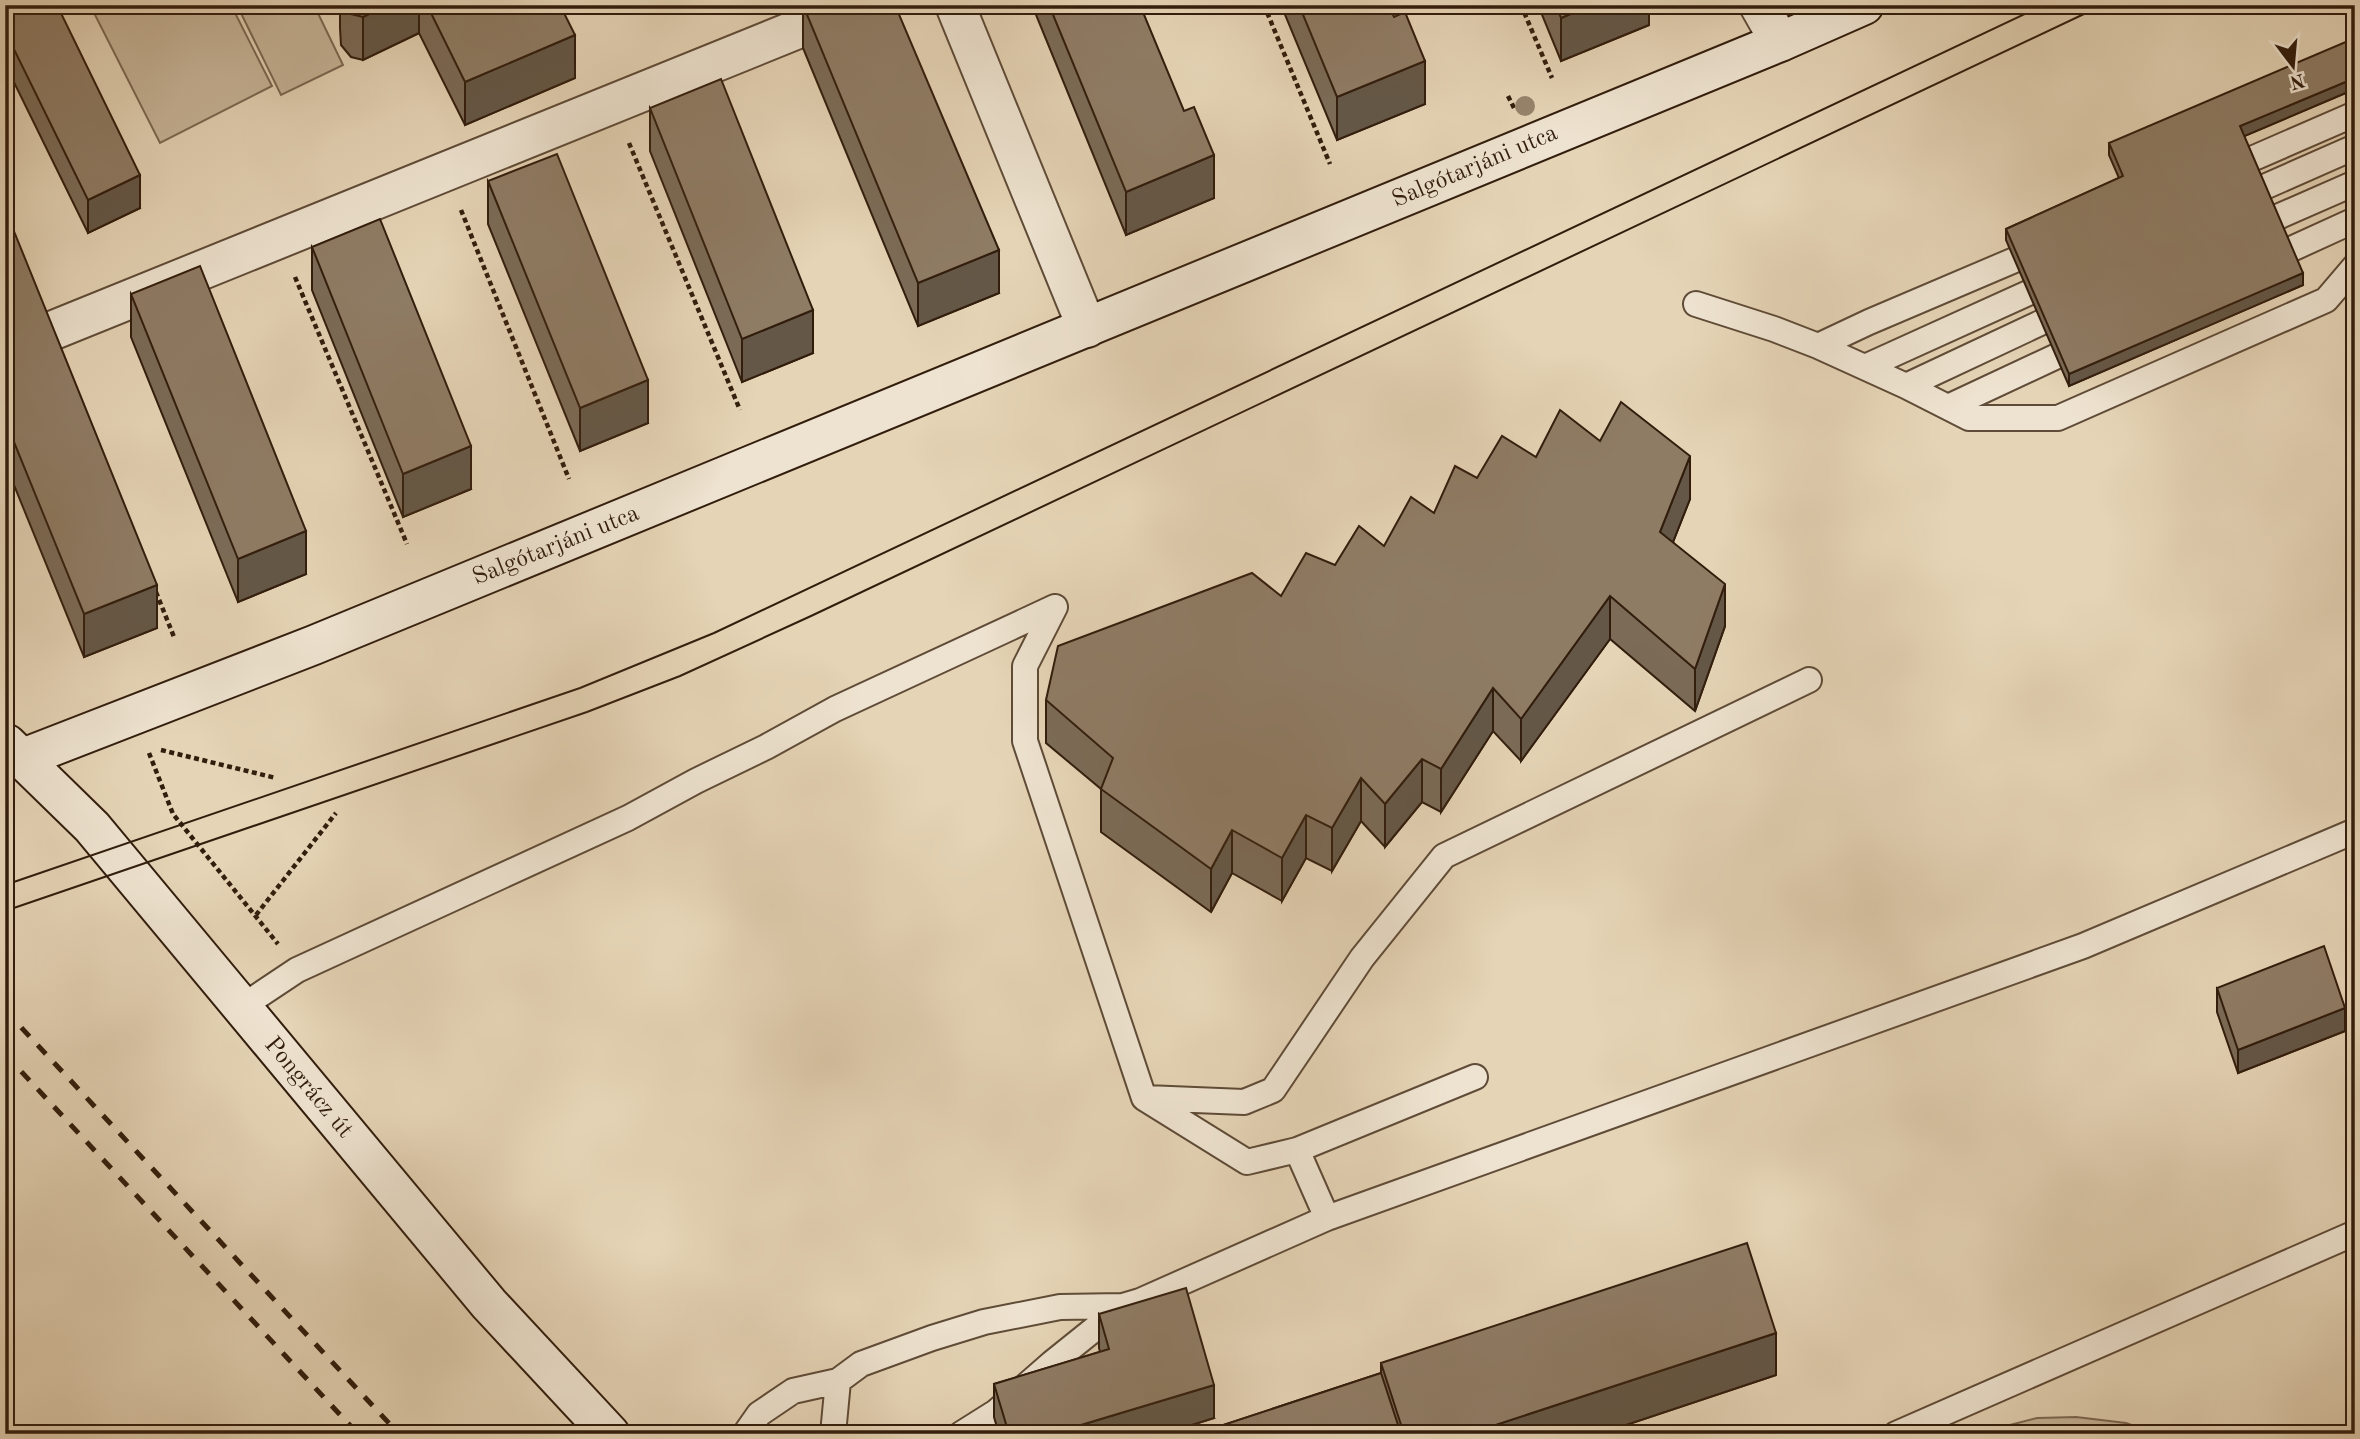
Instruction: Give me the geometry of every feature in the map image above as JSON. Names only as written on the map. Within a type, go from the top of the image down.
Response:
[{"type":"street","points":[[45,334],[856,5]]},
{"type":"street","points":[[955,5],[1087,328]]},
{"type":"street","points":[[1759,5],[1780,42]]},
{"type":"street","name":"Salgótarjáni utca","points":[[14,750],[314,645],[1780,42],[1864,5]]},
{"type":"street","name":"Pongrácz út","points":[[14,750],[92,827],[489,1304],[610,1434]]},
{"type":"lane","points":[[2203,180],[2355,114]]},
{"type":"lane","points":[[2217,209],[2355,146]]},
{"type":"lane","points":[[2229,238],[2355,183]]},
{"type":"lane","points":[[2243,271],[2355,220]]},
{"type":"lane","points":[[1818,346],[2065,239]]},
{"type":"lane","points":[[1696,304],[1818,346],[1969,418],[2058,418],[2326,300],[2355,266]]},
{"type":"lane","points":[[1865,367],[2078,271]]},
{"type":"lane","points":[[1906,386],[2091,300]]},
{"type":"lane","points":[[1948,407],[2106,333]]},
{"type":"lane","points":[[240,1008],[297,970],[628,818],[835,709],[1055,607],[1025,666],[1025,741],[1143,1098],[1247,1162],[1297,1150],[1475,1077]]},
{"type":"lane","points":[[1143,1098],[1244,1102],[1273,1090],[1362,958],[1444,856],[1809,680]]},
{"type":"lane","points":[[745,1434],[759,1414],[793,1391],[838,1381],[861,1364],[985,1322],[1060,1307],[1123,1306],[1140,1301],[1327,1218],[2083,946],[2355,831]]},
{"type":"lane","points":[[1297,1150],[1327,1218]]},
{"type":"lane","points":[[1896,1434],[2355,1233]]},
{"type":"lane","points":[[961,1434],[996,1412],[1123,1306]]},
{"type":"lane","points":[[833,1434],[838,1381]]},
{"type":"path","points":[[1264,5],[1330,164]]},
{"type":"path","points":[[1521,5],[1552,78]]},
{"type":"path","points":[[1507,96],[1514,108]]},
{"type":"path","points":[[627,137],[740,410]]},
{"type":"path","points":[[459,206],[569,479]]},
{"type":"path","points":[[293,273],[407,544]]},
{"type":"path","points":[[153,586],[174,637]]},
{"type":"path","points":[[276,778],[146,746],[173,814],[256,915],[297,970]]},
{"type":"path","points":[[256,915],[336,813]]},
{"type":"shaded area","points":[[90,5],[231,5],[272,86],[160,143]]},
{"type":"shaded area","points":[[237,5],[314,5],[343,65],[281,95]]},
{"type":"shaded area","points":[[2076,1417],[2126,1423],[2157,1434],[1975,1434],[2037,1418]]},
{"type":"building","points":[[5,5],[57,5],[140,175],[88,200],[5,31]]},
{"type":"building","points":[[344,5],[387,5],[363,17],[351,14]]},
{"type":"building","points":[[427,5],[560,5],[575,35],[465,82]]},
{"type":"building","points":[[803,5],[895,5],[999,250],[918,283]]},
{"type":"building","points":[[1049,5],[1140,5],[1184,111],[1194,107],[1214,155],[1126,192]]},
{"type":"building","points":[[1299,5],[1389,5],[1394,17],[1405,12],[1425,61],[1337,97]]},
{"type":"building","points":[[1556,5],[1592,5],[1561,18]]},
{"type":"building","points":[[2355,38],[2355,78],[2240,126],[2303,273],[2069,374],[2006,229],[2123,176],[2109,143]]},
{"type":"building","points":[[721,79],[813,310],[742,339],[650,108]]},
{"type":"building","points":[[557,154],[648,380],[580,408],[488,181]]},
{"type":"building","points":[[5,209],[157,585],[84,614],[5,420]]},
{"type":"building","points":[[380,219],[471,446],[403,474],[312,247]]},
{"type":"building","points":[[200,266],[306,531],[238,559],[131,294]]},
{"type":"building","points":[[1621,402],[1690,456],[1660,532],[1725,584],[1695,669],[1610,596],[1521,719],[1493,688],[1441,769],[1422,759],[1385,804],[1361,778],[1332,828],[1306,815],[1282,858],[1232,830],[1211,869],[1101,789],[1113,758],[1046,700],[1058,646],[1252,573],[1281,596],[1306,553],[1335,565],[1359,526],[1384,546],[1411,497],[1434,513],[1455,466],[1477,478],[1502,436],[1536,457],[1560,410],[1600,441]]},
{"type":"building","points":[[2324,946],[2345,1008],[2238,1050],[2217,988]]},
{"type":"building","points":[[1747,1243],[1776,1333],[1468,1434],[1404,1434],[1381,1363]]},
{"type":"building","points":[[1186,1288],[1214,1385],[1051,1434],[1009,1434],[994,1384],[1109,1349],[1099,1314]]},
{"type":"building","points":[[1381,1373],[1401,1434],[1196,1434]]},
{"type":"tram line","points":[[5,885],[580,688],[714,633],[2044,5]]},
{"type":"tram line","points":[[5,911],[587,712],[680,676],[2103,5]]},
{"type":"railway","points":[[5,1010],[399,1434]]},
{"type":"railway","points":[[5,1054],[358,1434]]}]
